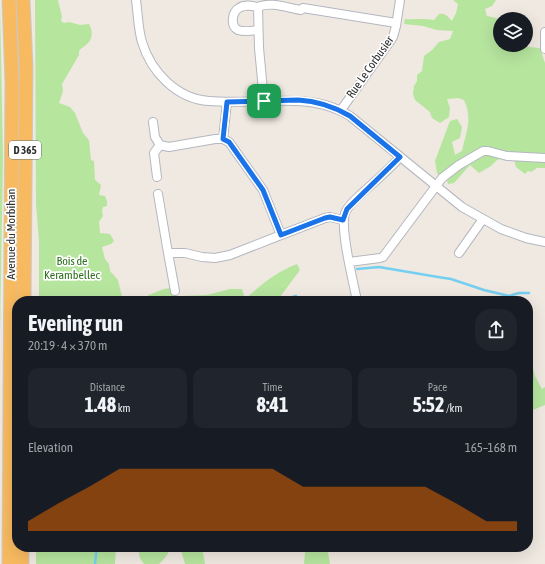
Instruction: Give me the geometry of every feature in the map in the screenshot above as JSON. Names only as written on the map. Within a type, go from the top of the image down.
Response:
[{"type":"highway","name":"Avenue du Morbihan","points":[[9,0],[12,83],[9,564]]},
{"type":"highway","name":"Avenue du Morbihan","points":[[23,0],[26,67],[24,296]]},
{"type":"highway","points":[[22,552],[22,564]]},
{"type":"street","points":[[136,0],[142,42],[147,56],[156,71],[173,86],[192,97],[208,101],[311,101],[341,110],[462,207],[513,233],[545,242]]},
{"type":"street","name":"Rue Le Corbusier","points":[[341,110],[392,37],[400,0]]},
{"type":"street","name":"Rue Le Corbusier","points":[[258,30],[239,30],[234,25],[234,14],[239,8],[246,6],[258,7],[269,5],[301,10],[303,8],[396,23]]},
{"type":"street","points":[[258,7],[258,30],[264,101]]},
{"type":"street","points":[[545,32],[545,50]]},
{"type":"street","points":[[223,139],[227,102]]},
{"type":"street","points":[[153,122],[156,140],[160,145],[169,147],[215,139],[223,139],[229,142],[263,190],[281,235]]},
{"type":"street","points":[[157,177],[154,153],[160,145]]},
{"type":"street","points":[[349,262],[383,257],[442,178],[450,171],[483,151],[496,152],[507,156],[545,158]]},
{"type":"street","points":[[355,296],[343,220],[347,209],[400,157]]},
{"type":"street","points":[[158,194],[175,291]]},
{"type":"street","points":[[168,253],[185,253],[215,258],[230,255],[325,218],[330,217],[343,220]]},
{"type":"street","points":[[459,253],[483,219]]},
{"type":"green space","name":"Bois de Kerambellec","points":[[35,0],[58,0],[62,17],[61,21],[64,23],[69,22],[80,25],[89,24],[91,29],[92,34],[89,42],[79,51],[79,55],[62,84],[63,91],[59,103],[70,107],[75,113],[83,133],[89,140],[91,160],[94,161],[95,180],[101,185],[99,195],[105,196],[107,201],[107,206],[103,207],[103,216],[99,222],[100,233],[110,234],[114,241],[111,244],[102,247],[105,259],[109,264],[110,271],[118,280],[122,296],[39,296],[39,242],[36,204]]},
{"type":"green space","points":[[453,0],[496,0],[492,6],[485,9],[487,16],[493,17],[493,52],[533,52],[533,47],[540,48],[545,63],[545,168],[537,168],[531,172],[528,171],[525,174],[516,167],[513,155],[497,160],[491,166],[479,173],[470,165],[454,183],[448,184],[447,170],[439,176],[437,173],[435,161],[450,121],[457,119],[462,127],[460,138],[452,142],[455,155],[462,151],[468,126],[467,107],[464,100],[458,98],[447,99],[450,108],[449,117],[440,123],[432,118],[430,112],[415,100],[413,94],[414,86],[417,81],[417,75],[422,71],[424,56],[439,42],[450,39],[453,31],[437,30],[423,26],[404,24],[405,19],[434,20],[439,14],[446,15],[452,21],[458,4]]},
{"type":"green space","points":[[0,2],[3,157],[0,333]]},
{"type":"green space","points":[[297,264],[300,270],[281,296],[248,296],[257,288],[282,271]]},
{"type":"green space","points":[[172,288],[175,296],[148,296],[148,295]]},
{"type":"green space","points":[[230,289],[242,289],[244,296],[180,296],[207,295]]},
{"type":"green space","points":[[533,368],[535,376],[542,389],[545,387],[545,405],[533,410]]},
{"type":"green space","points":[[36,552],[116,552],[115,564],[36,564]]},
{"type":"green space","points":[[139,552],[169,552],[159,564],[144,564],[139,556]]},
{"type":"green space","points":[[181,552],[203,552],[205,564],[185,564]]},
{"type":"green space","points":[[305,552],[328,552],[330,564],[304,564]]},
{"type":"waterway","points":[[357,269],[379,267],[451,279],[484,290],[509,296],[519,293],[529,293]]},
{"type":"waterway","points":[[95,564],[96,552]]},
{"type":"route","points":[[264,101],[311,101],[341,110],[400,157],[389,170],[355,200],[345,212],[343,220],[330,217],[325,218],[281,235],[263,190],[229,142],[223,139],[227,102],[264,101]]}]
